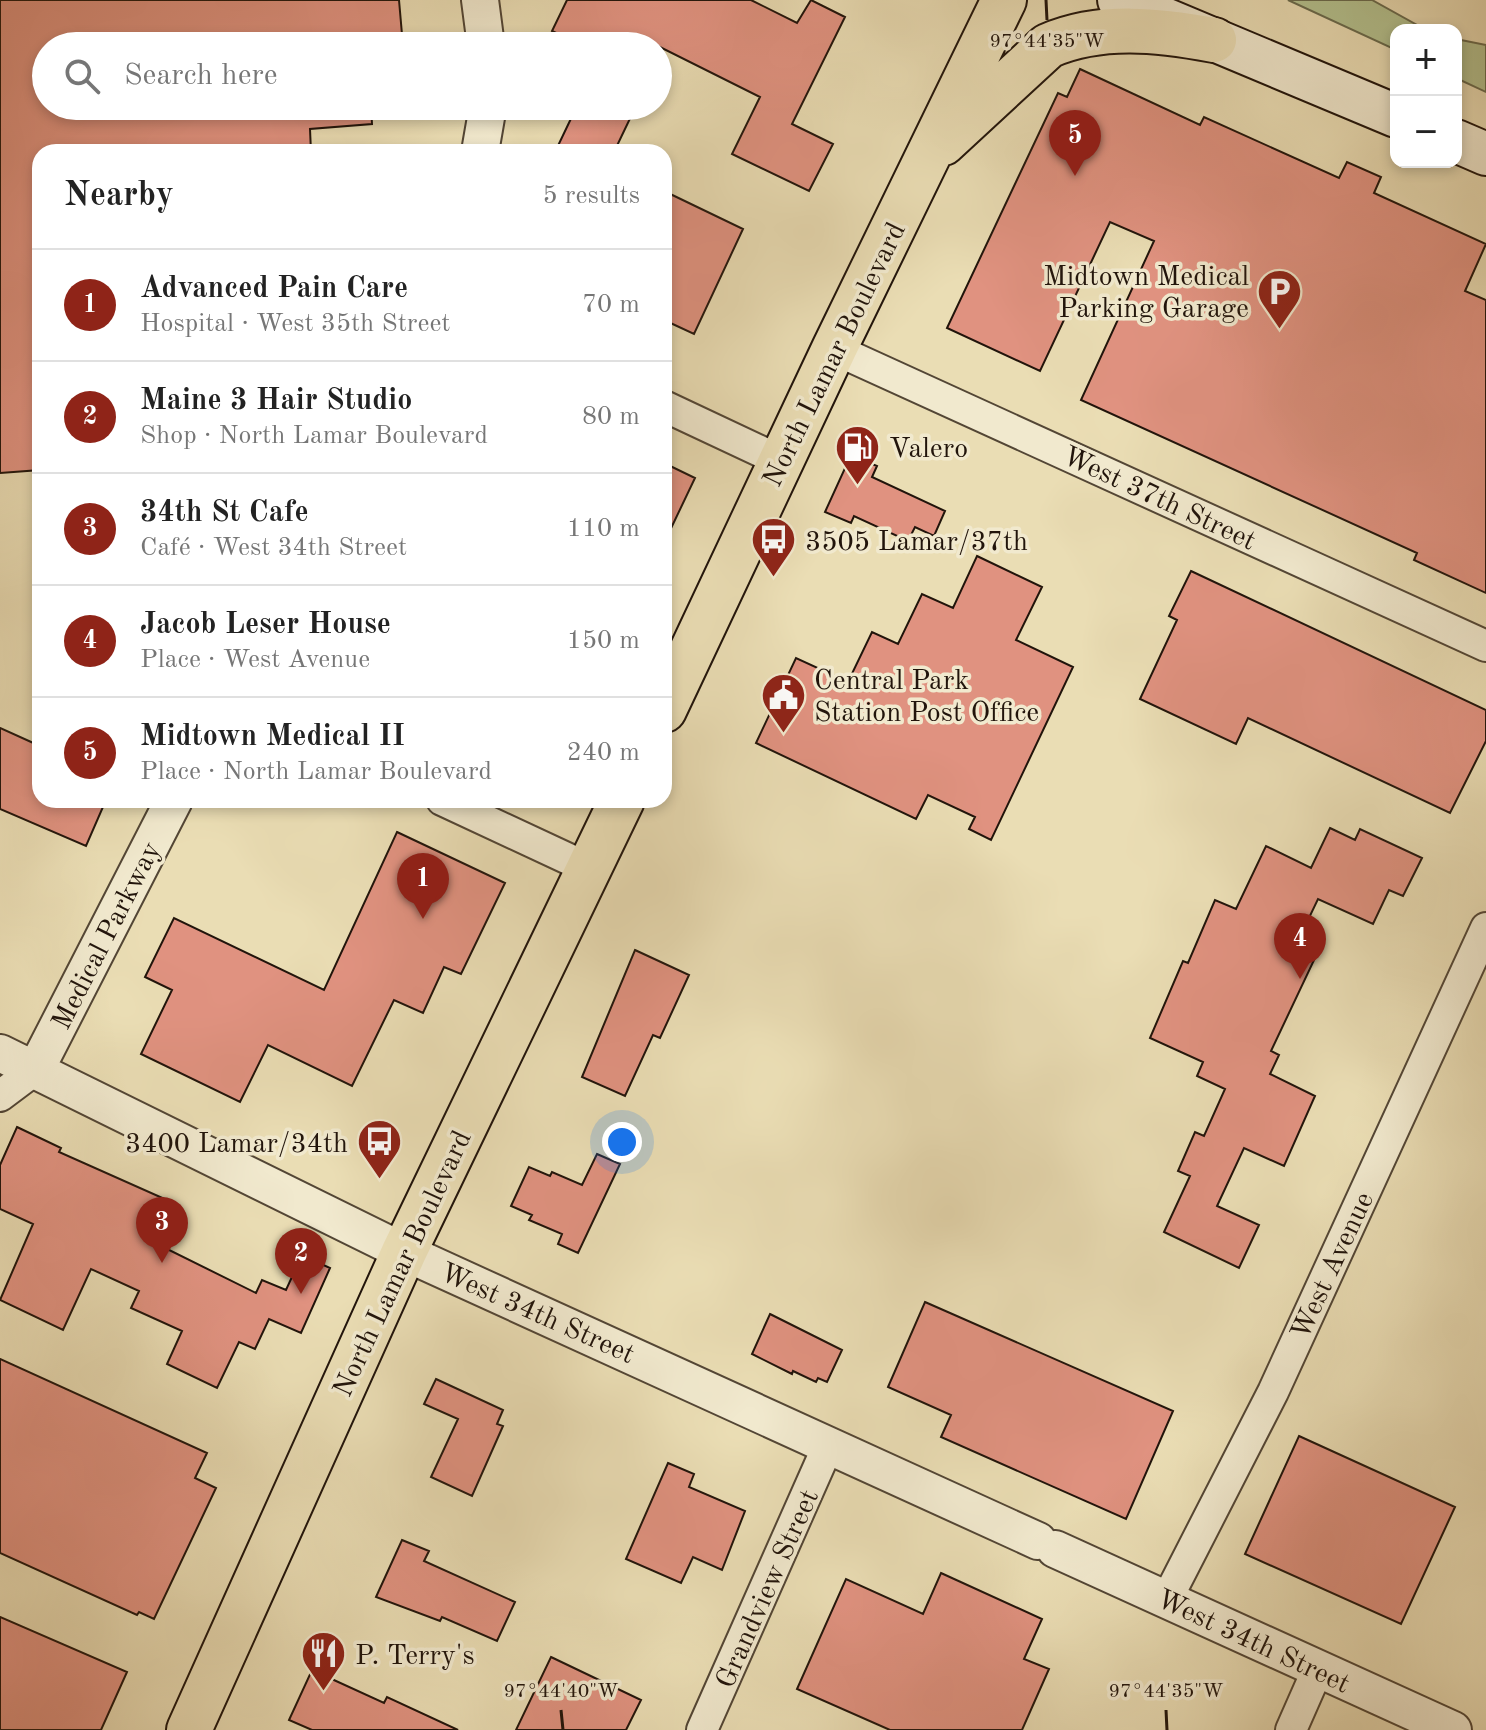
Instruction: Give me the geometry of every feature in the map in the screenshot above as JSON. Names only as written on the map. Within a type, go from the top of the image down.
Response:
[{"type":"main road","name":"North Lamar Boulevard","points":[[672,693],[834,349],[1004,0]]},
{"type":"main road","points":[[1119,0],[1390,113]]},
{"type":"main road","points":[[1179,0],[1214,40]]},
{"type":"main road","points":[[929,155],[1048,46],[1057,42],[1108,31],[1164,31],[1214,40]]},
{"type":"main road","points":[[1462,144],[1486,154]]},
{"type":"main road","name":"North Lamar Boulevard","points":[[189,1730],[404,1252],[618,808]]},
{"type":"street","points":[[480,0],[484,32]]},
{"type":"street","points":[[481,144],[486,120]]},
{"type":"street","name":"West 37th Street","points":[[834,349],[1486,646]]},
{"type":"street","points":[[672,410],[781,461]]},
{"type":"street","name":"Medical Parkway","points":[[36,1069],[170,808]]},
{"type":"street","points":[[459,808],[590,869]]},
{"type":"street","name":"West Avenue","points":[[1167,1599],[1273,1392],[1486,928]]},
{"type":"street","name":"West 34th Street","points":[[0,1053],[404,1252],[1167,1599],[1317,1671],[1453,1730]]},
{"type":"street","points":[[0,1096],[36,1069]]},
{"type":"street","name":"Grandview Street","points":[[702,1730],[828,1446]]},
{"type":"street","points":[[1291,1730],[1317,1671]]},
{"type":"green space","points":[[1288,0],[1372,0],[1415,24],[1390,24],[1390,47]]},
{"type":"green space","points":[[1462,40],[1486,45],[1486,92],[1462,81]]},
{"type":"building","points":[[0,0],[399,0],[402,32],[32,32],[32,120],[372,120],[372,124],[310,129],[311,144],[32,144],[32,471],[0,473]]},
{"type":"building","points":[[567,0],[751,0],[797,23],[811,0],[845,17],[792,124],[833,144],[809,191],[732,154],[760,97],[672,53],[672,32],[552,31]]},
{"type":"building","name":"Midtown Medical Parking Garage","points":[[1080,69],[1200,125],[1204,117],[1339,178],[1347,162],[1381,177],[1374,193],[1486,244],[1465,291],[1486,300],[1486,593],[1414,560],[1417,553],[1081,400],[1154,241],[1110,222],[1040,371],[947,328],[1058,93],[1067,97]]},
{"type":"building","points":[[570,120],[629,120],[618,144],[559,144]]},
{"type":"building","points":[[672,195],[743,229],[694,334],[672,324]]},
{"type":"building","points":[[851,455],[877,466],[872,477],[945,511],[934,536],[915,527],[908,541],[854,516],[851,523],[825,512]]},
{"type":"building","points":[[672,467],[695,478],[672,526]]},
{"type":"building","points":[[977,556],[1042,587],[1016,640],[1073,667],[991,840],[969,829],[975,817],[928,795],[916,819],[756,743],[796,658],[848,682],[872,632],[898,644],[922,594],[953,608]]},
{"type":"building","points":[[1191,571],[1486,710],[1486,741],[1450,813],[1248,718],[1236,744],[1140,699],[1177,620],[1169,616]]},
{"type":"building","points":[[0,728],[32,742],[32,808],[103,808],[86,846],[0,809]]},
{"type":"building","points":[[1330,828],[1355,840],[1360,829],[1422,858],[1403,896],[1389,890],[1373,924],[1318,899],[1295,947],[1315,958],[1271,1051],[1279,1055],[1270,1074],[1315,1096],[1284,1166],[1244,1148],[1217,1206],[1259,1225],[1239,1268],[1164,1232],[1190,1176],[1178,1171],[1195,1132],[1204,1136],[1225,1089],[1197,1076],[1203,1062],[1150,1038],[1183,961],[1188,963],[1215,900],[1236,909],[1266,846],[1311,868]]},
{"type":"building","points":[[397,832],[505,883],[461,974],[444,967],[423,1013],[394,1000],[352,1086],[268,1045],[240,1102],[141,1054],[172,990],[145,977],[174,918],[324,990]]},
{"type":"building","points":[[635,950],[689,975],[660,1038],[653,1035],[625,1096],[582,1077]]},
{"type":"building","points":[[17,1127],[61,1148],[59,1152],[176,1204],[157,1244],[256,1293],[262,1280],[286,1290],[302,1255],[330,1268],[301,1333],[269,1319],[255,1349],[239,1342],[217,1388],[167,1364],[182,1331],[131,1308],[139,1291],[91,1269],[63,1330],[0,1300],[33,1224],[0,1209],[0,1165]]},
{"type":"building","points":[[597,1154],[620,1164],[578,1253],[558,1244],[562,1234],[529,1220],[532,1215],[511,1206],[529,1167],[550,1176],[552,1172],[582,1185]]},
{"type":"building","points":[[925,1302],[1173,1411],[1126,1519],[941,1437],[951,1415],[888,1387]]},
{"type":"building","points":[[770,1314],[842,1350],[827,1382],[818,1378],[816,1382],[793,1371],[792,1374],[752,1354]]},
{"type":"building","points":[[0,1359],[207,1453],[195,1478],[216,1488],[154,1619],[139,1612],[137,1615],[0,1553]]},
{"type":"building","points":[[436,1379],[503,1410],[497,1424],[503,1426],[472,1496],[431,1477],[458,1419],[424,1404]]},
{"type":"building","points":[[1299,1436],[1455,1507],[1401,1624],[1245,1554]]},
{"type":"building","points":[[668,1463],[694,1474],[689,1487],[745,1511],[722,1570],[693,1557],[681,1583],[626,1559]]},
{"type":"building","points":[[402,1540],[429,1551],[424,1561],[515,1602],[497,1641],[442,1617],[440,1621],[376,1597]]},
{"type":"building","points":[[941,1573],[1042,1619],[1024,1659],[1049,1669],[1022,1730],[890,1730],[797,1689],[846,1579],[923,1614]]},
{"type":"building","points":[[0,1617],[127,1672],[101,1730],[0,1730]]},
{"type":"building","points":[[551,1657],[641,1700],[626,1730],[516,1730]]},
{"type":"building","points":[[312,1670],[384,1703],[387,1697],[458,1730],[312,1730],[289,1720]]},
{"type":"place","name":"Midtown Medical II","points":[[1075,176]]},
{"type":"place","name":"Midtown Medical Parking Garage","points":[[1280,330]]},
{"type":"place","name":"Valero","points":[[858,486]]},
{"type":"place","name":"3505 Lamar/37th","points":[[774,579]]},
{"type":"place","name":"Central Park Station Post Office","points":[[783,734]]},
{"type":"place","name":"Advanced Pain Care","points":[[423,919]]},
{"type":"place","name":"Jacob Leser House","points":[[1300,979]]},
{"type":"place","name":"3400 Lamar/34th","points":[[379,1181]]},
{"type":"place","name":"34th St Cafe","points":[[162,1263]]},
{"type":"place","name":"Maine 3 Hair Studio","points":[[301,1294]]},
{"type":"place","name":"P. Terry's","points":[[324,1693]]}]
